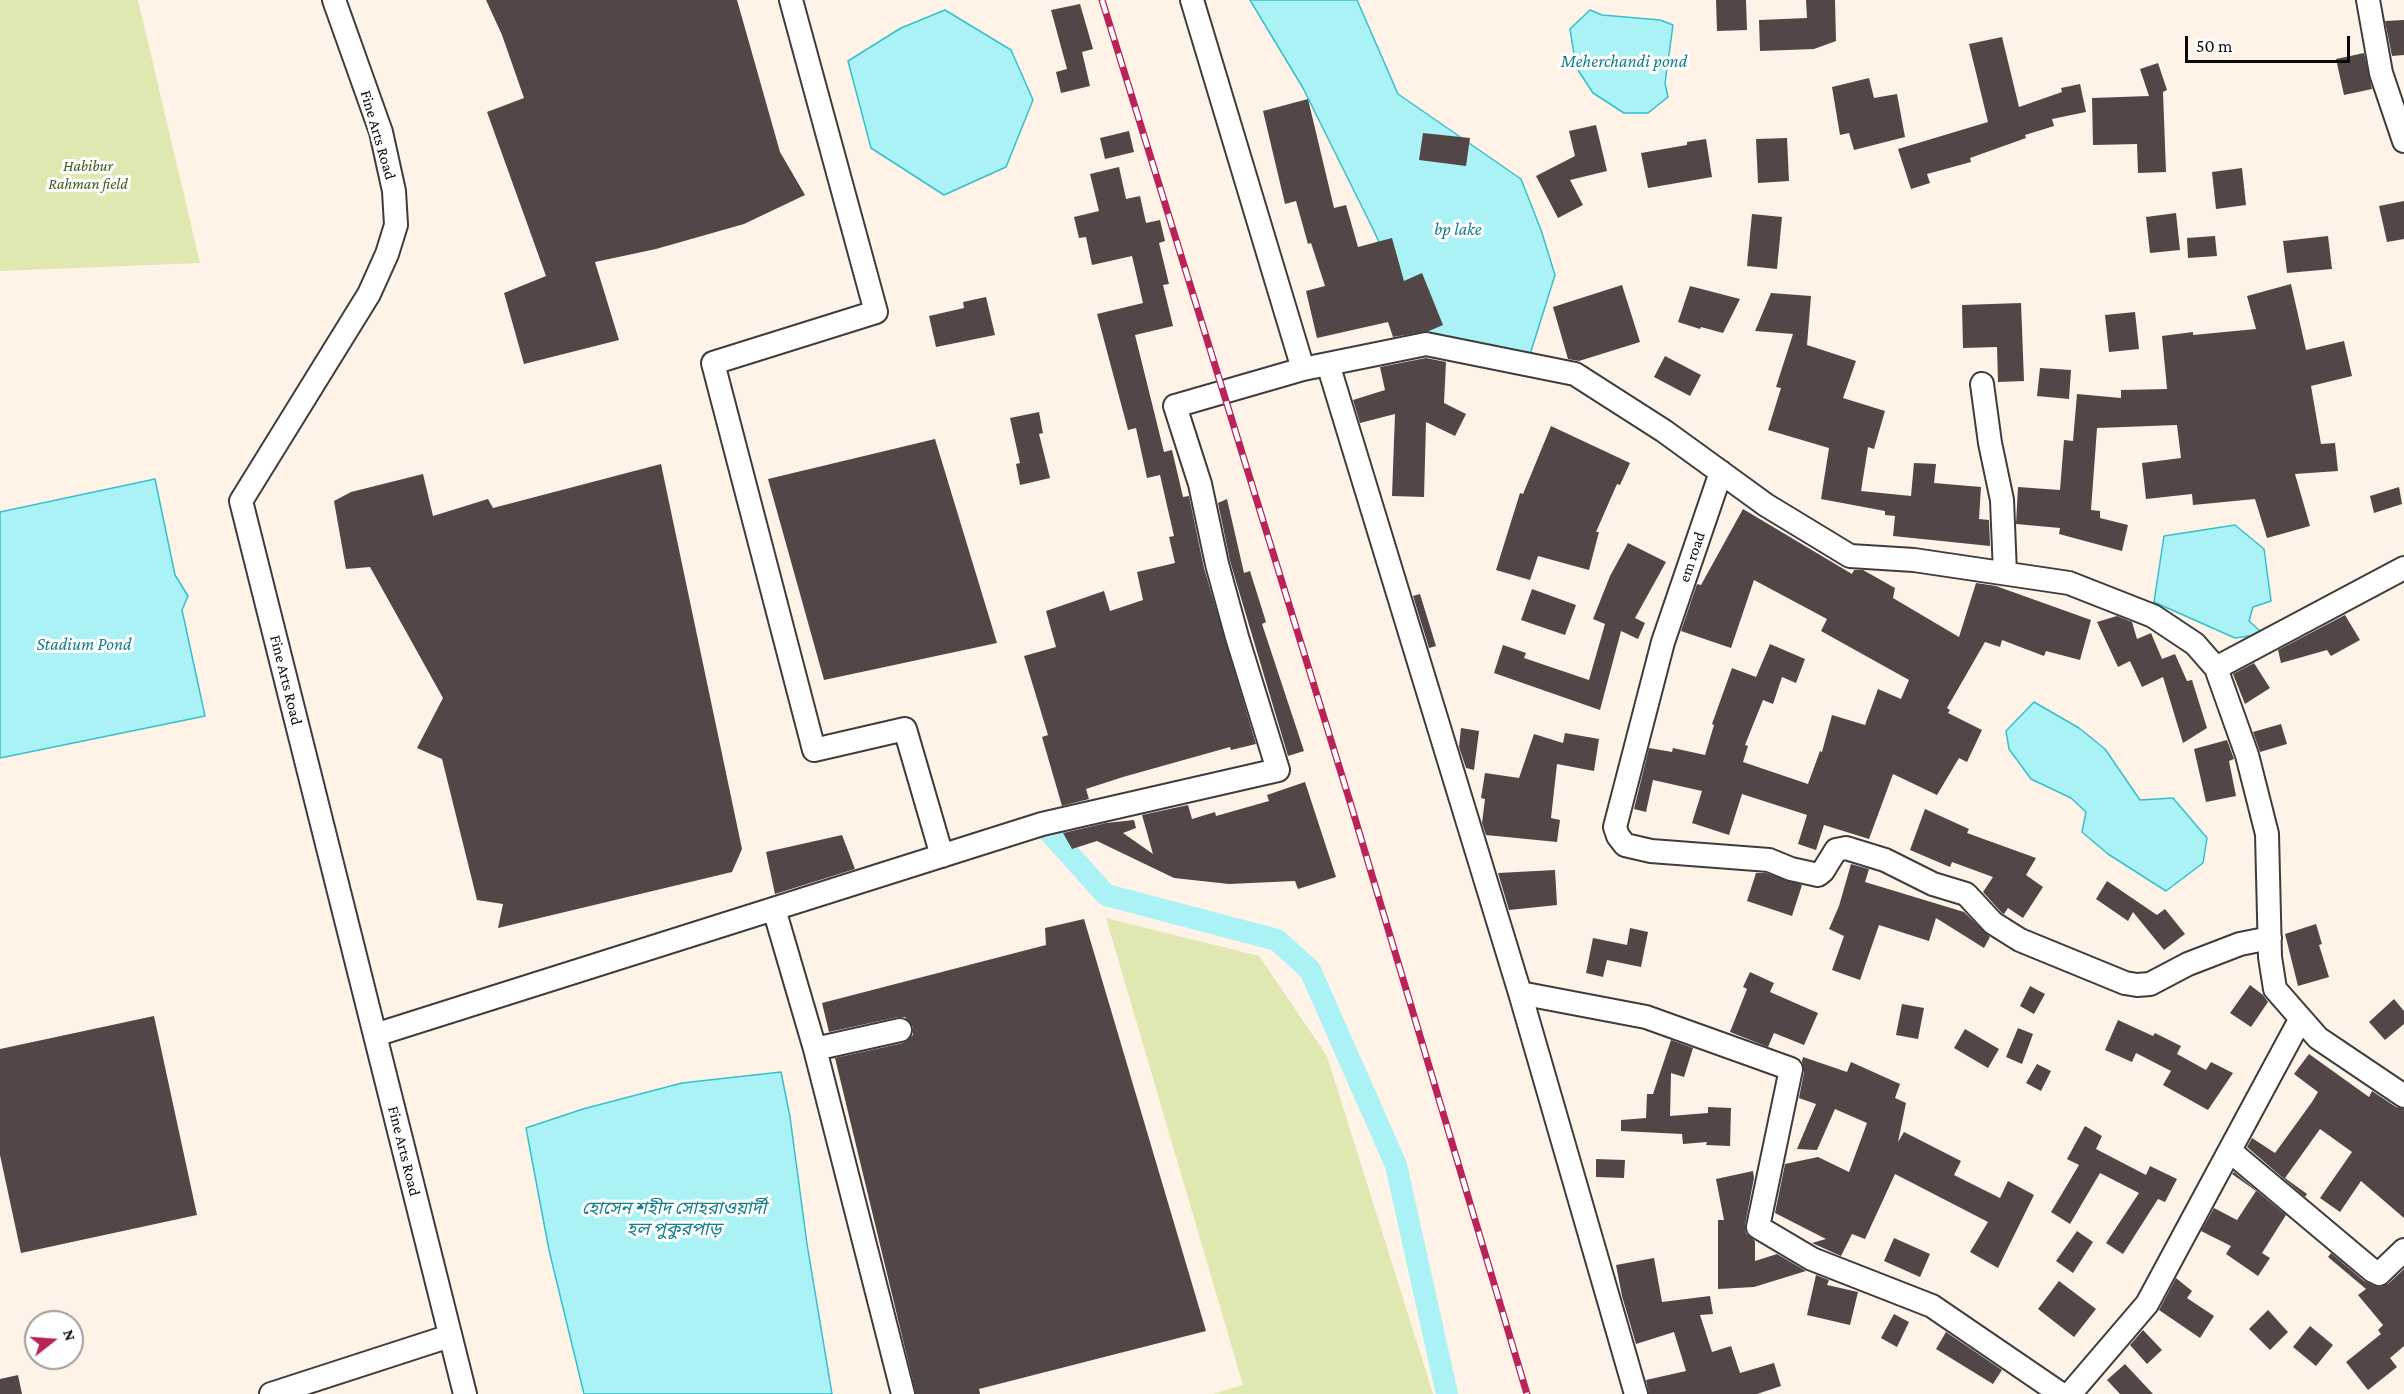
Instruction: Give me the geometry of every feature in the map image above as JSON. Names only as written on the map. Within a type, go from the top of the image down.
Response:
[{"type":"street","name":"Fine Arts Road","points":[[334,0],[381,132],[394,191],[396,225],[387,254],[369,294],[241,501],[465,1394]]},
{"type":"street","points":[[791,0],[876,312],[713,363],[814,750],[905,729],[942,856]]},
{"type":"street","points":[[1192,0],[1303,369]]},
{"type":"street","points":[[2368,0],[2381,73],[2404,141]]},
{"type":"street","points":[[375,1035],[1042,824],[1278,770],[1237,637],[1217,564],[1200,484],[1175,406],[1303,369],[1426,345],[1575,374],[1664,431],[1766,504],[1850,556],[1914,560],[2069,583],[2152,616],[2195,644],[2216,668],[2247,755],[2267,834],[2270,938],[2275,989],[2318,1038],[2404,1096]]},
{"type":"street","points":[[1328,364],[1520,993],[1636,1394]]},
{"type":"street","points":[[1982,384],[1990,443],[2002,500],[2005,573]]},
{"type":"street","name":"em road","points":[[1721,472],[1663,642],[1615,827],[1625,845],[1651,851],[1769,860],[1791,869],[1818,874],[1823,871],[1836,850],[1846,848],[1885,860],[1933,884],[1966,894],[1993,923],[2020,940],[2137,986],[2156,981],[2188,964],[2240,944],[2270,938]]},
{"type":"street","points":[[2216,668],[2404,568]]},
{"type":"street","points":[[774,909],[815,1049],[903,1394]]},
{"type":"street","points":[[1520,993],[1646,1017],[1791,1069],[1758,1227],[1812,1259],[1932,1306],[2061,1394]]},
{"type":"street","points":[[2070,1394],[2147,1304],[2300,1020]]},
{"type":"street","points":[[815,1049],[900,1030]]},
{"type":"street","points":[[2230,1151],[2373,1271],[2379,1274],[2404,1250]]},
{"type":"street","points":[[271,1394],[450,1336]]},
{"type":"green space","name":"Habibur Rahman field","points":[[0,0],[138,0],[200,263],[0,271]]},
{"type":"green space","points":[[1106,918],[1259,956],[1327,1056],[1433,1394],[1213,1394],[1243,1385]]},
{"type":"water","name":"bp lake","points":[[1250,0],[1357,0],[1398,94],[1521,179],[1541,230],[1555,275],[1527,364],[1426,344],[1373,229],[1303,88]]},
{"type":"water","points":[[945,10],[1011,50],[1033,100],[1006,167],[944,195],[871,148],[848,61],[901,28]]},
{"type":"water","name":"Meherchandi pond","points":[[1590,10],[1602,15],[1660,20],[1673,25],[1665,83],[1668,97],[1648,113],[1624,113],[1593,93],[1576,67],[1570,29]]},
{"type":"water","name":"Stadium Pond","points":[[155,479],[175,575],[188,596],[182,610],[205,716],[0,758],[0,512]]},
{"type":"water","points":[[2235,525],[2264,549],[2271,601],[2253,607],[2249,621],[2260,631],[2256,635],[2235,638],[2154,602],[2164,536]]},
{"type":"water","points":[[2034,702],[2079,728],[2105,749],[2140,800],[2173,798],[2207,838],[2203,863],[2166,891],[2108,854],[2082,832],[2086,812],[2071,798],[2031,779],[2009,749],[2006,731]]},
{"type":"water","name":"হোসেন শহীদ সোহরাওয়ার্দী হল পুকুরপাড়","points":[[781,1072],[790,1117],[807,1244],[832,1394],[584,1394],[549,1250],[526,1128],[583,1109],[682,1083]]},
{"type":"building","points":[[486,0],[737,0],[780,152],[805,195],[744,224],[656,249],[595,262],[619,340],[524,364],[504,293],[546,276],[487,112],[524,98],[502,35]]},
{"type":"building","points":[[1716,0],[1746,0],[1747,30],[1717,31]]},
{"type":"building","points":[[1806,0],[1835,0],[1836,41],[1814,49],[1760,51],[1759,20],[1807,18]]},
{"type":"building","points":[[1080,4],[1093,49],[1082,52],[1090,86],[1061,93],[1056,72],[1067,69],[1051,10]]},
{"type":"building","points":[[2404,20],[2404,55],[2392,56],[2385,21]]},
{"type":"building","points":[[2002,37],[2019,107],[2062,92],[2061,88],[2080,84],[2086,112],[2052,119],[2054,126],[2025,135],[2026,138],[1970,158],[1971,162],[1927,174],[1930,183],[1911,189],[1898,149],[1988,122],[1969,44]]},
{"type":"building","points":[[2364,53],[2372,89],[2344,95],[2336,59]]},
{"type":"building","points":[[2158,63],[2167,90],[2163,92],[2166,172],[2138,173],[2137,144],[2093,145],[2092,98],[2149,96],[2140,69]]},
{"type":"building","points":[[1869,78],[1874,98],[1897,94],[1905,137],[1854,150],[1849,133],[1840,135],[1832,87]]},
{"type":"building","points":[[1308,99],[1334,208],[1346,205],[1358,247],[1392,238],[1404,281],[1422,273],[1443,325],[1429,331],[1393,337],[1388,322],[1317,338],[1306,291],[1325,286],[1311,243],[1308,244],[1296,201],[1285,204],[1263,111]]},
{"type":"building","points":[[1596,125],[1607,171],[1570,180],[1583,205],[1558,218],[1536,176],[1575,156],[1569,131]]},
{"type":"building","points":[[1129,131],[1134,152],[1105,159],[1100,138]]},
{"type":"building","points":[[1423,133],[1470,138],[1466,166],[1419,160]]},
{"type":"building","points":[[1787,138],[1789,181],[1758,183],[1756,139]]},
{"type":"building","points":[[1706,139],[1712,177],[1648,188],[1641,153],[1687,145],[1687,142]]},
{"type":"building","points":[[1119,167],[1126,199],[1140,196],[1146,223],[1160,220],[1165,241],[1159,243],[1169,284],[1163,285],[1173,326],[1135,335],[1164,452],[1172,450],[1183,497],[1189,496],[1204,568],[1256,744],[1231,750],[1230,747],[1123,777],[1086,789],[1089,799],[1062,806],[1042,737],[1048,735],[1024,656],[1056,647],[1046,611],[1104,591],[1110,611],[1143,600],[1137,572],[1175,563],[1169,537],[1174,536],[1160,475],[1147,478],[1136,428],[1128,430],[1097,314],[1143,303],[1132,256],[1092,265],[1086,237],[1079,238],[1074,217],[1099,211],[1090,174]]},
{"type":"building","points":[[2242,168],[2246,205],[2216,209],[2212,172]]},
{"type":"building","points":[[2404,201],[2404,239],[2387,242],[2379,206]]},
{"type":"building","points":[[2176,213],[2180,250],[2150,253],[2146,217]]},
{"type":"building","points":[[1752,214],[1782,217],[1777,269],[1747,266]]},
{"type":"building","points":[[2215,236],[2217,256],[2188,258],[2187,238]]},
{"type":"building","points":[[2328,236],[2332,269],[2287,273],[2283,241]]},
{"type":"building","points":[[2291,284],[2306,350],[2344,341],[2352,376],[2311,386],[2321,444],[2335,443],[2338,471],[2295,474],[2310,526],[2267,538],[2255,499],[2193,505],[2192,494],[2146,499],[2142,463],[2181,458],[2177,425],[2097,428],[2091,510],[2100,511],[2100,518],[2128,525],[2122,551],[2059,534],[2060,528],[2016,524],[2018,487],[2060,490],[2064,440],[2073,441],[2077,394],[2121,398],[2121,390],[2167,389],[2162,336],[2256,329],[2247,296]]},
{"type":"building","points":[[1622,285],[1640,342],[1579,361],[1568,359],[1553,307]]},
{"type":"building","points":[[1690,286],[1740,299],[1723,333],[1678,322]]},
{"type":"building","points":[[1771,293],[1811,296],[1807,345],[1856,361],[1843,398],[1885,411],[1874,449],[1868,447],[1861,491],[1911,496],[1914,463],[1936,464],[1934,483],[1981,487],[1979,519],[1989,520],[1990,546],[1893,536],[1895,516],[1885,515],[1885,511],[1821,499],[1829,448],[1768,430],[1781,388],[1776,387],[1793,334],[1755,331]]},
{"type":"building","points":[[986,297],[995,335],[936,347],[929,316],[964,308],[963,302]]},
{"type":"building","points":[[2021,303],[2024,381],[1998,382],[1997,347],[1963,348],[1962,305]]},
{"type":"building","points":[[2135,312],[2139,349],[2109,352],[2105,315]]},
{"type":"building","points":[[1665,356],[1701,375],[1690,396],[1654,377]]},
{"type":"building","points":[[1426,358],[1446,362],[1444,403],[1466,414],[1455,436],[1426,422],[1424,497],[1392,496],[1395,414],[1360,423],[1353,400],[1385,390],[1380,367]]},
{"type":"building","points":[[2040,368],[2071,370],[2069,399],[2037,396]]},
{"type":"building","points":[[1039,412],[1043,433],[1039,434],[1050,478],[1020,485],[1016,464],[1020,463],[1010,418]]},
{"type":"building","points":[[1551,426],[1630,463],[1620,485],[1617,484],[1596,532],[1599,532],[1589,570],[1538,556],[1530,580],[1496,570],[1520,493],[1523,494]]},
{"type":"building","points":[[935,439],[997,643],[824,680],[768,479]]},
{"type":"building","points":[[661,464],[742,849],[732,872],[498,928],[503,904],[477,900],[442,759],[417,748],[443,698],[370,567],[346,569],[334,501],[351,492],[423,474],[433,516],[488,499],[493,508]]},
{"type":"building","points":[[2399,487],[2402,504],[2374,513],[2370,496]]},
{"type":"building","points":[[1227,499],[1244,573],[1250,571],[1266,622],[1262,624],[1304,751],[1288,756],[1230,561],[1218,503]]},
{"type":"building","points":[[1743,509],[1852,574],[1854,570],[1863,570],[1895,588],[1893,598],[1959,637],[1976,583],[1996,586],[2091,620],[2080,660],[2046,651],[2044,656],[2002,640],[2000,647],[1985,642],[1947,708],[1950,710],[1948,713],[1982,730],[1967,762],[1959,758],[1937,795],[1893,774],[1869,839],[1824,825],[1816,850],[1798,844],[1807,815],[1742,794],[1729,835],[1692,823],[1702,791],[1653,780],[1646,812],[1634,809],[1649,748],[1672,752],[1673,748],[1705,755],[1714,725],[1712,724],[1732,668],[1756,677],[1770,644],[1805,659],[1796,683],[1782,677],[1773,704],[1763,700],[1745,745],[1748,746],[1743,762],[1808,784],[1820,751],[1822,752],[1832,715],[1865,725],[1878,689],[1901,699],[1909,680],[1821,631],[1827,619],[1754,580],[1731,648],[1681,631],[1697,584],[1701,585]]},
{"type":"building","points":[[1628,543],[1666,562],[1635,618],[1645,623],[1638,639],[1621,631],[1600,710],[1494,673],[1503,645],[1526,653],[1524,658],[1589,680],[1605,624],[1593,619],[1610,576]]},
{"type":"building","points":[[1532,589],[1576,605],[1565,635],[1521,620]]},
{"type":"building","points":[[1420,594],[1436,646],[1429,648],[1413,596]]},
{"type":"building","points":[[2345,615],[2360,640],[2331,656],[2327,650],[2281,663],[2278,650]]},
{"type":"building","points":[[2117,616],[2132,622],[2137,639],[2151,633],[2162,659],[2175,654],[2187,681],[2192,680],[2207,728],[2183,743],[2163,677],[2142,687],[2130,661],[2118,667],[2097,622]]},
{"type":"building","points":[[2254,663],[2270,688],[2245,704],[2233,674]]},
{"type":"building","points":[[2281,724],[2287,744],[2260,752],[2253,732]]},
{"type":"building","points":[[1461,728],[1479,731],[1474,770],[1466,768],[1459,747]]},
{"type":"building","points":[[1565,733],[1599,739],[1594,771],[1557,764],[1551,818],[1560,820],[1557,842],[1486,835],[1482,823],[1485,799],[1481,798],[1485,773],[1519,778],[1534,734],[1563,743]]},
{"type":"building","points":[[2227,740],[2234,759],[2229,761],[2236,796],[2206,802],[2194,749]]},
{"type":"building","points":[[1305,782],[1336,877],[1298,889],[1295,881],[1229,884],[1174,878],[1097,841],[1072,849],[1063,833],[1106,823],[1134,820],[1136,828],[1123,833],[1153,854],[1142,815],[1188,805],[1192,819],[1215,812],[1216,816],[1269,801],[1267,795]]},
{"type":"building","points":[[1925,809],[1969,829],[1967,833],[2036,858],[2026,875],[2043,887],[2023,918],[2008,908],[2004,914],[2002,913],[1983,892],[1993,877],[1952,862],[1950,867],[1910,850]]},
{"type":"building","points":[[842,835],[855,869],[775,894],[766,852]]},
{"type":"building","points":[[1851,864],[1869,869],[1865,882],[1964,912],[1990,937],[1984,948],[1936,918],[1929,941],[1879,925],[1860,980],[1832,970],[1844,936],[1829,929],[1839,906]]},
{"type":"building","points":[[1555,870],[1557,905],[1509,910],[1498,873]]},
{"type":"building","points":[[1756,873],[1766,873],[1802,885],[1792,916],[1747,901]]},
{"type":"building","points":[[2107,881],[2157,915],[2165,909],[2185,934],[2164,950],[2133,912],[2128,921],[2096,899]]},
{"type":"building","points":[[1084,919],[1206,1331],[979,1389],[980,1394],[916,1394],[835,1058],[903,1043],[913,1035],[913,1027],[905,1017],[898,1017],[829,1032],[822,1003],[1046,945],[1045,928]]},
{"type":"building","points":[[2316,924],[2322,944],[2319,945],[2329,977],[2298,986],[2285,934]]},
{"type":"building","points":[[1630,928],[1648,932],[1641,967],[1607,960],[1603,977],[1586,973],[1593,938],[1627,945]]},
{"type":"building","points":[[1750,972],[1774,983],[1770,992],[1818,1013],[1804,1045],[1774,1033],[1768,1047],[1730,1032],[1747,989],[1743,987]]},
{"type":"building","points":[[2250,985],[2268,1002],[2251,1027],[2230,1013]]},
{"type":"building","points":[[2030,986],[2045,994],[2034,1014],[2020,1006]]},
{"type":"building","points":[[2394,999],[2404,1011],[2404,1024],[2385,1040],[2369,1022]]},
{"type":"building","points":[[1902,1004],[1924,1008],[1918,1039],[1896,1035]]},
{"type":"building","points":[[154,1016],[197,1215],[21,1253],[0,1155],[0,1049]]},
{"type":"building","points":[[2118,1020],[2153,1036],[2155,1033],[2181,1046],[2177,1054],[2206,1070],[2211,1062],[2233,1073],[2208,1110],[2163,1085],[2171,1071],[2136,1053],[2132,1062],[2105,1050]]},
{"type":"building","points":[[2018,1028],[2033,1034],[2022,1064],[2006,1057]]},
{"type":"building","points":[[1965,1029],[1999,1049],[1988,1068],[1954,1048]]},
{"type":"building","points":[[1671,1040],[1693,1048],[1684,1077],[1671,1073],[1670,1116],[1708,1113],[1708,1107],[1731,1108],[1730,1146],[1706,1145],[1707,1142],[1683,1144],[1682,1134],[1621,1131],[1621,1120],[1646,1118],[1647,1094],[1653,1094]]},
{"type":"building","points":[[2309,1054],[2369,1097],[2372,1091],[2396,1107],[2404,1109],[2404,1218],[2361,1181],[2340,1212],[2320,1198],[2352,1152],[2320,1129],[2285,1178],[2307,1194],[2305,1197],[2247,1147],[2252,1138],[2275,1153],[2312,1102],[2318,1092],[2294,1074]]},
{"type":"building","points":[[1803,1057],[1847,1072],[1851,1062],[1900,1084],[1895,1098],[1906,1103],[1898,1142],[1904,1132],[1961,1161],[1954,1175],[2000,1198],[2008,1181],[2034,1195],[1998,1268],[1970,1252],[1988,1222],[1895,1174],[1865,1239],[1852,1234],[1841,1256],[1812,1243],[1826,1239],[1775,1213],[1785,1164],[1818,1157],[1849,1172],[1867,1123],[1835,1109],[1817,1150],[1797,1149],[1816,1104],[1799,1098],[1804,1072]]},
{"type":"building","points":[[2037,1064],[2051,1071],[2041,1091],[2026,1083]]},
{"type":"building","points":[[2085,1126],[2102,1136],[2096,1149],[2146,1175],[2150,1166],[2177,1179],[2165,1202],[2158,1199],[2123,1254],[2106,1243],[2139,1193],[2100,1173],[2070,1224],[2051,1212],[2079,1165],[2067,1159]]},
{"type":"building","points":[[1596,1159],[1625,1160],[1624,1178],[1596,1177]]},
{"type":"building","points":[[1753,1171],[1754,1178],[1745,1225],[1746,1233],[1755,1241],[1755,1261],[1777,1254],[1806,1271],[1754,1287],[1718,1289],[1718,1220],[1724,1220],[1716,1179]]},
{"type":"building","points":[[2234,1172],[2286,1215],[2262,1253],[2270,1258],[2258,1276],[2226,1254],[2231,1246],[2201,1231],[2214,1208],[2237,1220],[2256,1191],[2232,1174]]},
{"type":"building","points":[[2077,1231],[2093,1242],[2073,1273],[2056,1261]]},
{"type":"building","points":[[1894,1238],[1930,1254],[1920,1277],[1884,1261]]},
{"type":"building","points":[[2331,1253],[2364,1281],[2374,1286],[2380,1287],[2388,1284],[2404,1269],[2404,1346],[2390,1358],[2397,1367],[2368,1390],[2346,1362],[2381,1334],[2378,1330],[2383,1325],[2358,1295],[2366,1289],[2328,1257]]},
{"type":"building","points":[[1654,1258],[1662,1302],[1710,1296],[1713,1314],[1700,1315],[1712,1352],[1731,1346],[1740,1373],[1774,1363],[1781,1386],[1757,1394],[1649,1394],[1646,1380],[1686,1371],[1674,1332],[1636,1344],[1616,1265]]},
{"type":"building","points":[[1816,1275],[1829,1280],[1827,1285],[1858,1292],[1850,1325],[1807,1315]]},
{"type":"building","points":[[2176,1278],[2192,1291],[2187,1298],[2214,1316],[2200,1338],[2159,1310]]},
{"type":"building","points":[[2059,1281],[2096,1309],[2074,1337],[2038,1309]]},
{"type":"building","points":[[2268,1310],[2288,1332],[2270,1350],[2249,1329]]},
{"type":"building","points":[[1894,1314],[1909,1322],[1897,1347],[1881,1338]]},
{"type":"building","points":[[2310,1326],[2333,1345],[2316,1366],[2293,1347]]},
{"type":"building","points":[[2143,1330],[2162,1350],[2147,1364],[2130,1345]]},
{"type":"building","points":[[1946,1332],[2002,1370],[1993,1384],[1936,1349]]},
{"type":"building","points":[[2125,1364],[2153,1394],[2120,1394],[2107,1380]]},
{"type":"building","points":[[18,1375],[22,1394],[0,1394],[0,1379]]},
{"type":"waterway","points":[[1042,824],[1106,895],[1277,940],[1310,970],[1396,1165],[1447,1394]]},
{"type":"railway","points":[[1102,0],[1351,805],[1527,1394]]}]
